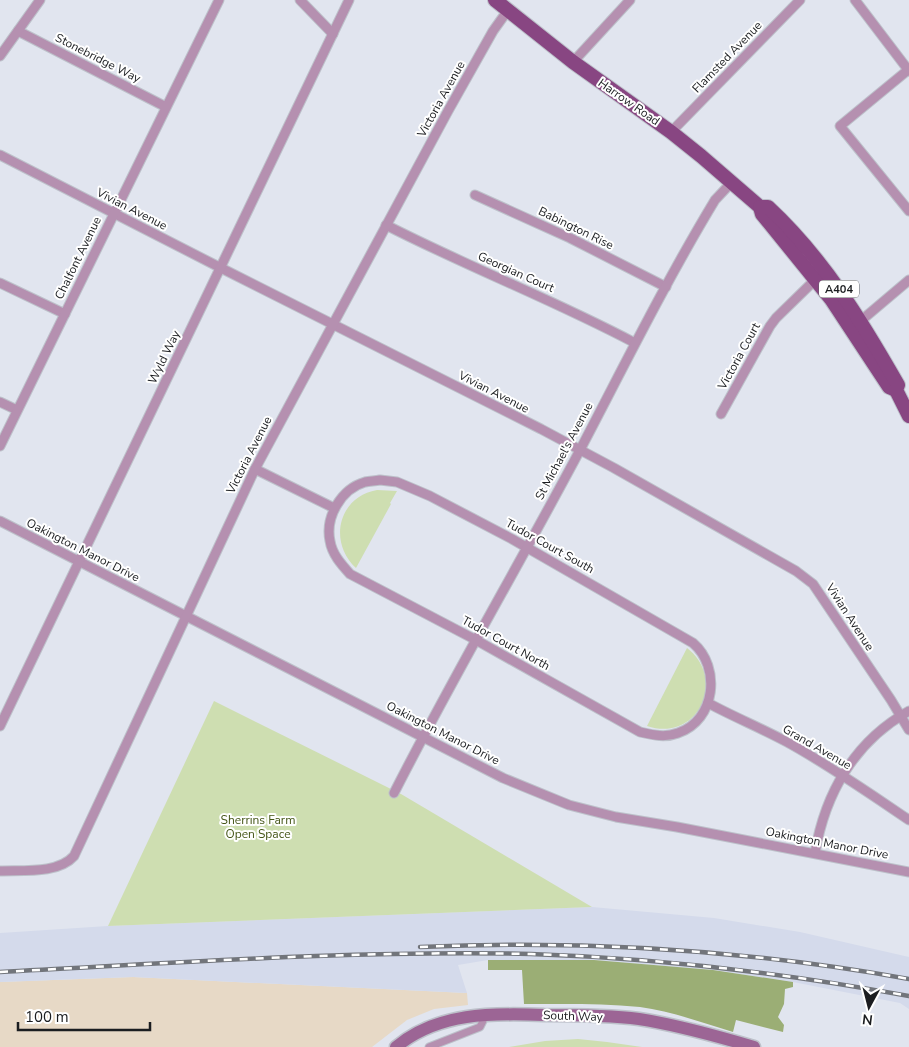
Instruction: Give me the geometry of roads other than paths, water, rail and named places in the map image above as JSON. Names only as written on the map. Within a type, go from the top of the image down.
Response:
[{"type":"main road","name":"Harrow Road","points":[[495,0],[573,62],[672,132],[760,207],[768,207],[788,226],[898,385],[896,390],[909,416]]},
{"type":"main road","name":"South Way","points":[[396,1047],[428,1027],[447,1021],[501,1014],[639,1019],[754,1047]]},
{"type":"street","points":[[0,56],[40,0]]},
{"type":"street","name":"Chalfont Avenue","points":[[0,446],[219,0]]},
{"type":"street","points":[[300,0],[333,34]]},
{"type":"street","name":"Wyld Way","points":[[0,726],[350,0]]},
{"type":"street","points":[[573,62],[630,0]]},
{"type":"street","name":"Flamsted Avenue","points":[[672,132],[800,0]]},
{"type":"street","points":[[855,0],[908,70],[840,126],[909,211]]},
{"type":"street","name":"Victoria Avenue","points":[[0,871],[59,867],[74,856],[255,469],[484,47],[508,10]]},
{"type":"street","name":"Stonebridge Way","points":[[18,31],[166,107]]},
{"type":"street","name":"Vivian Avenue","points":[[0,155],[580,450],[796,571],[813,584],[905,713],[909,730]]},
{"type":"street","name":"St Michael's Avenue","points":[[394,793],[423,736],[580,450],[666,286],[715,200],[732,182]]},
{"type":"street","name":"Babington Rise","points":[[475,195],[570,238],[666,286]]},
{"type":"street","name":"Georgian Court","points":[[386,225],[433,249],[585,316],[635,343]]},
{"type":"street","name":"Victoria Court","points":[[721,414],[770,326],[821,275]]},
{"type":"street","points":[[856,325],[909,280]]},
{"type":"street","points":[[0,283],[65,314]]},
{"type":"street","points":[[0,402],[17,410]]},
{"type":"street","points":[[255,469],[334,508]]},
{"type":"street","name":"Tudor Court South","points":[[334,508],[348,493],[364,483],[380,480],[397,482],[430,496],[680,635],[700,649],[712,678],[708,704]]},
{"type":"street","name":"Tudor Court North","points":[[334,508],[329,540],[338,560],[350,574],[476,640],[640,732],[656,736],[670,736],[680,733],[700,718],[708,704]]},
{"type":"street","name":"Oakington Manor Drive","points":[[0,521],[503,778],[569,805],[616,818],[677,827],[909,872]]},
{"type":"street","name":"Grand Avenue","points":[[708,704],[785,741],[843,775],[909,820]]},
{"type":"street","points":[[815,853],[820,828],[829,801],[843,775],[866,744],[887,724],[905,713]]},
{"type":"street","points":[[429,1047],[480,1027],[483,1015]]},
{"type":"railway","points":[[420,947],[481,945],[604,946],[727,954],[848,969],[909,979]]},
{"type":"railway","points":[[0,972],[332,956],[465,953],[531,954],[626,959],[721,968],[815,980],[909,996]]},
{"type":"park label","name":"Sherrins Farm Open Space","points":[[258,827]]}]
